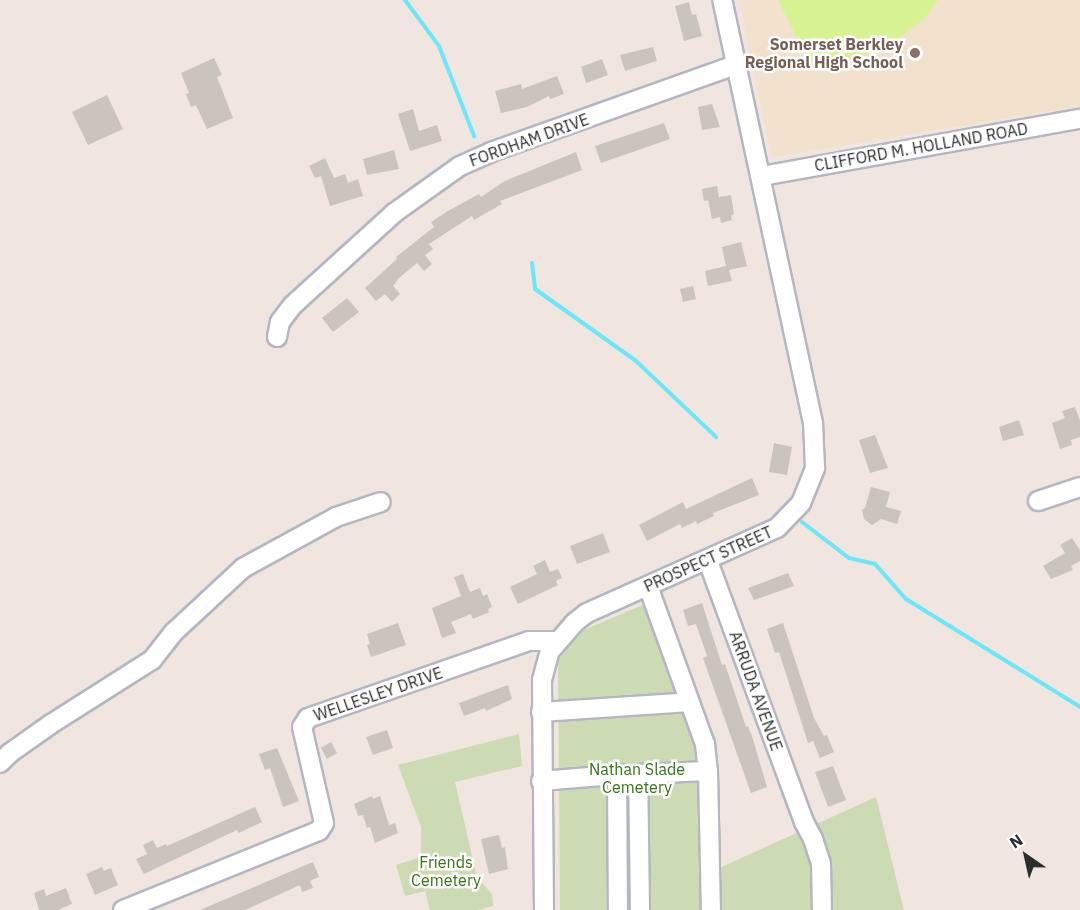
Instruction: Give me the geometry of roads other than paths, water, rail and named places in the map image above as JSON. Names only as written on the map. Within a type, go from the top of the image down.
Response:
[{"type":"street","name":"PROSPECT STREET","points":[[544,910],[541,781],[542,675],[550,651],[557,641],[587,613],[708,561],[777,528],[792,516],[801,503],[815,468],[813,423],[762,176],[722,0]]},
{"type":"street","name":"FORDHAM DRIVE","points":[[278,337],[280,322],[293,305],[394,213],[452,170],[490,152],[736,65]]},
{"type":"street","name":"CLIFFORD M. HOLLAND ROAD","points":[[762,176],[1080,119]]},
{"type":"street","points":[[1038,501],[1080,487]]},
{"type":"street","points":[[0,763],[43,730],[152,660],[174,632],[243,568],[336,517],[381,502]]},
{"type":"street","name":"ARRUDA AVENUE","points":[[708,561],[821,863],[822,910]]},
{"type":"street","points":[[648,586],[705,744],[708,771],[711,910]]},
{"type":"street","name":"WELLESLEY DRIVE","points":[[123,910],[319,831],[324,822],[302,727],[308,718],[529,641],[557,641]]},
{"type":"street","points":[[542,712],[690,702]]},
{"type":"street","points":[[541,781],[708,771]]},
{"type":"street","points":[[638,774],[640,910]]},
{"type":"street","points":[[617,775],[618,910]]},
{"type":"waterway","points":[[405,0],[439,46],[474,136]]},
{"type":"waterway","points":[[532,263],[535,289],[635,360],[716,437]]},
{"type":"waterway","points":[[802,522],[849,558],[875,564],[906,599],[1080,707]]},
{"type":"place","name":"Somerset Berkley Regional High School","points":[[915,53]]},
{"type":"park label","name":"Nathan Slade Cemetery","points":[[637,778]]},
{"type":"park label","name":"Friends Cemetery","points":[[446,871]]}]
